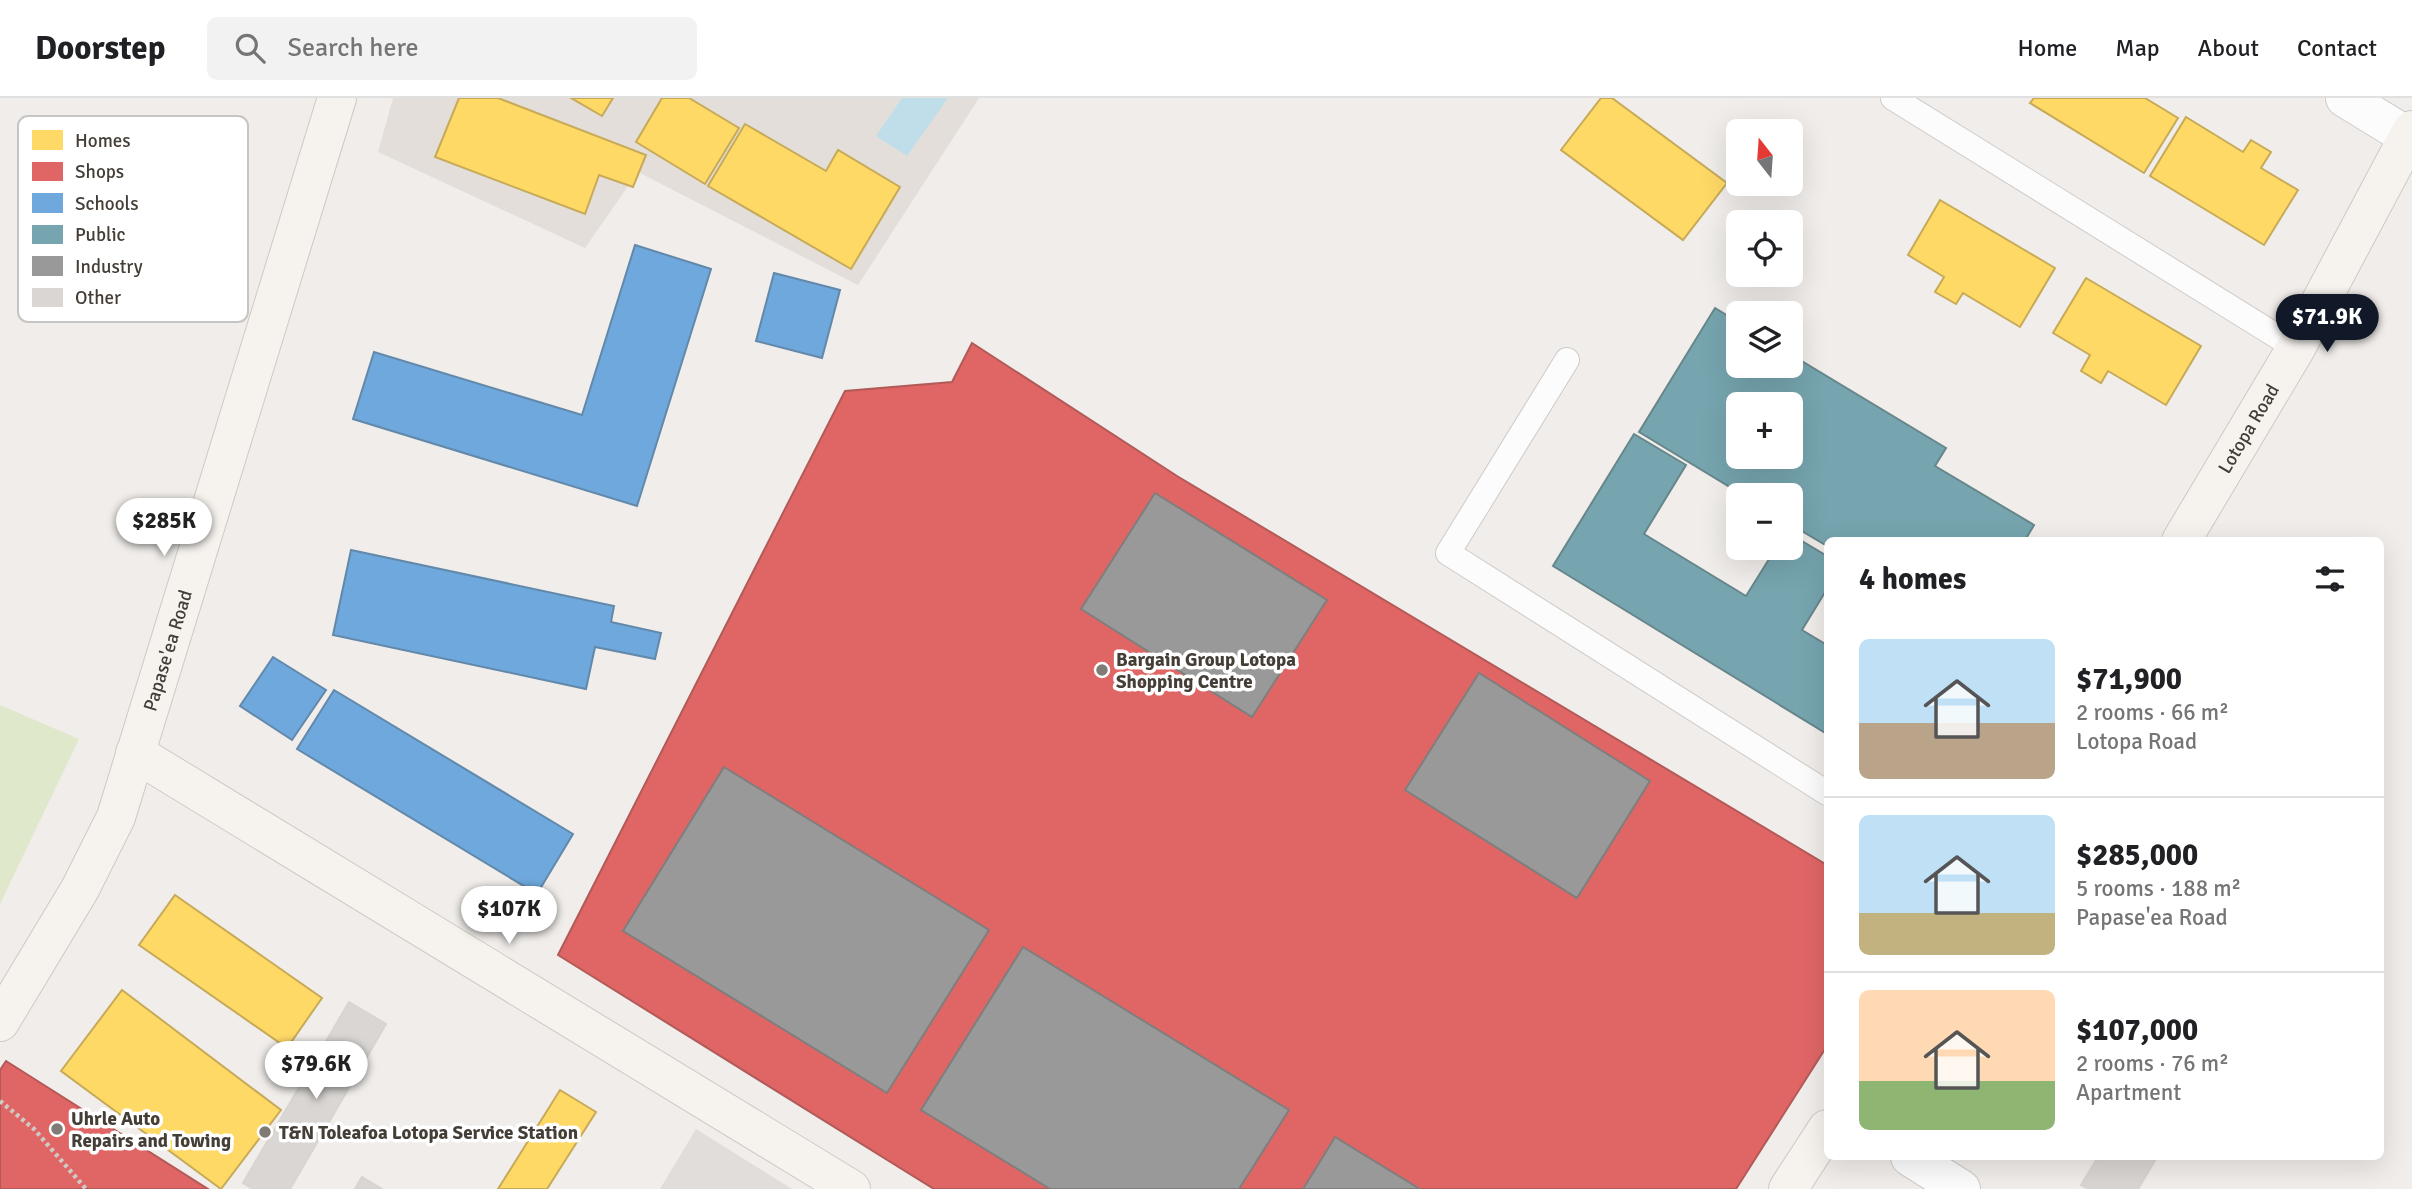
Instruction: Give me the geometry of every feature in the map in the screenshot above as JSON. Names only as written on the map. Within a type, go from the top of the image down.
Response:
[{"type":"street","name":"Papase'ea Road","points":[[0,1022],[80,889],[116,817],[337,98]]},
{"type":"street","points":[[2345,98],[2411,135]]},
{"type":"street","name":"Lotopa Road","points":[[2183,537],[2296,348],[2411,135]]},
{"type":"street","points":[[135,753],[852,1189]]},
{"type":"street","points":[[1788,1189],[1824,1134]]},
{"type":"street","points":[[1915,1160],[1961,1189]]},
{"type":"lane","points":[[1893,98],[2296,348]]},
{"type":"lane","points":[[1567,360],[1448,553],[1824,791]]},
{"type":"path","points":[[0,1101],[34,1129],[86,1189]]},
{"type":"shaded area","points":[[393,98],[979,98],[858,285],[638,172],[585,248],[378,152]]},
{"type":"shaded area","points":[[696,1129],[792,1189],[660,1189]]},
{"type":"green space","points":[[0,705],[79,739],[0,904]]},
{"type":"water","points":[[902,98],[948,98],[907,156],[876,136]]},
{"type":"building: Homes","points":[[459,98],[498,98],[646,155],[633,187],[599,175],[585,214],[435,157]]},
{"type":"building: Homes","points":[[571,98],[613,98],[602,116]]},
{"type":"building: Homes","points":[[662,98],[689,98],[739,128],[705,184],[636,142]]},
{"type":"building: Homes","points":[[1601,98],[1612,98],[1726,184],[1683,240],[1561,150]]},
{"type":"building: Homes","points":[[2034,98],[2145,98],[2178,118],[2144,173],[2030,103]]},
{"type":"building: Homes","points":[[2186,117],[2243,152],[2251,140],[2271,152],[2261,168],[2298,190],[2264,245],[2150,176]]},
{"type":"building: Homes","points":[[745,124],[826,171],[838,150],[900,187],[851,269],[708,186]]},
{"type":"building: Homes","points":[[1940,200],[2055,268],[2020,327],[1963,293],[1956,304],[1935,292],[1944,277],[1908,255]]},
{"type":"building: Homes","points":[[2086,278],[2201,346],[2166,405],[2108,371],[2101,383],[2081,371],[2090,355],[2053,333]]},
{"type":"building: Homes","points":[[175,895],[322,998],[287,1048],[139,945]]},
{"type":"building: Homes","points":[[122,990],[281,1110],[221,1189],[61,1071]]},
{"type":"building: Homes","points":[[560,1090],[596,1112],[547,1189],[498,1189]]},
{"type":"building: Shops","name":"Bargain Group Lotopa Shopping Centre","points":[[972,343],[1177,476],[1824,863],[1824,1051],[1736,1189],[934,1189],[558,955],[845,391],[952,382]]},
{"type":"building: Shops","name":"Uhrle Auto Repairs and Towing","points":[[6,1061],[208,1189],[0,1189],[0,1070]]},
{"type":"building: Schools","points":[[635,245],[711,269],[637,506],[353,419],[374,352],[582,415]]},
{"type":"building: Schools","points":[[774,273],[840,290],[822,358],[756,341]]},
{"type":"building: Schools","points":[[351,550],[614,606],[611,622],[661,633],[655,659],[595,647],[586,689],[333,635]]},
{"type":"building: Schools","points":[[273,657],[326,690],[292,740],[240,706]]},
{"type":"building: Schools","points":[[334,690],[573,834],[537,894],[297,749]]},
{"type":"building: Public","points":[[1715,308],[1726,315],[1726,378],[1803,378],[1803,362],[1946,448],[1935,466],[2034,525],[2027,537],[1824,537],[1824,544],[1803,532],[1803,483],[1726,485],[1639,432]]},
{"type":"building: Public","points":[[1634,434],[1686,465],[1644,534],[1746,596],[1768,560],[1803,560],[1803,542],[1824,554],[1824,594],[1802,630],[1824,643],[1824,732],[1553,566]]},
{"type":"building: Industry","points":[[1155,493],[1327,600],[1252,717],[1081,609]]},
{"type":"building: Industry","points":[[1479,673],[1650,781],[1577,898],[1405,790]]},
{"type":"building: Industry","points":[[724,767],[989,930],[887,1093],[623,931]]},
{"type":"building: Industry","points":[[1023,947],[1289,1110],[1239,1189],[1050,1189],[921,1110]]},
{"type":"building: Industry","points":[[1335,1137],[1420,1189],[1303,1189]]},
{"type":"building: Other","points":[[349,1002],[386,1024],[290,1189],[253,1189],[243,1183]]},
{"type":"building: Other","points":[[2096,1160],[2155,1160],[2138,1189],[2089,1189],[2081,1185]]},
{"type":"building: Other","points":[[362,1177],[382,1189],[355,1189]]},
{"type":"place","name":"Bargain Group Lotopa Shopping Centre","points":[[1102,670]]},
{"type":"place","name":"Uhrle Auto Repairs and Towing","points":[[57,1129]]},
{"type":"place","name":"T&N Toleafoa Lotopa Service Station","points":[[265,1132]]}]
